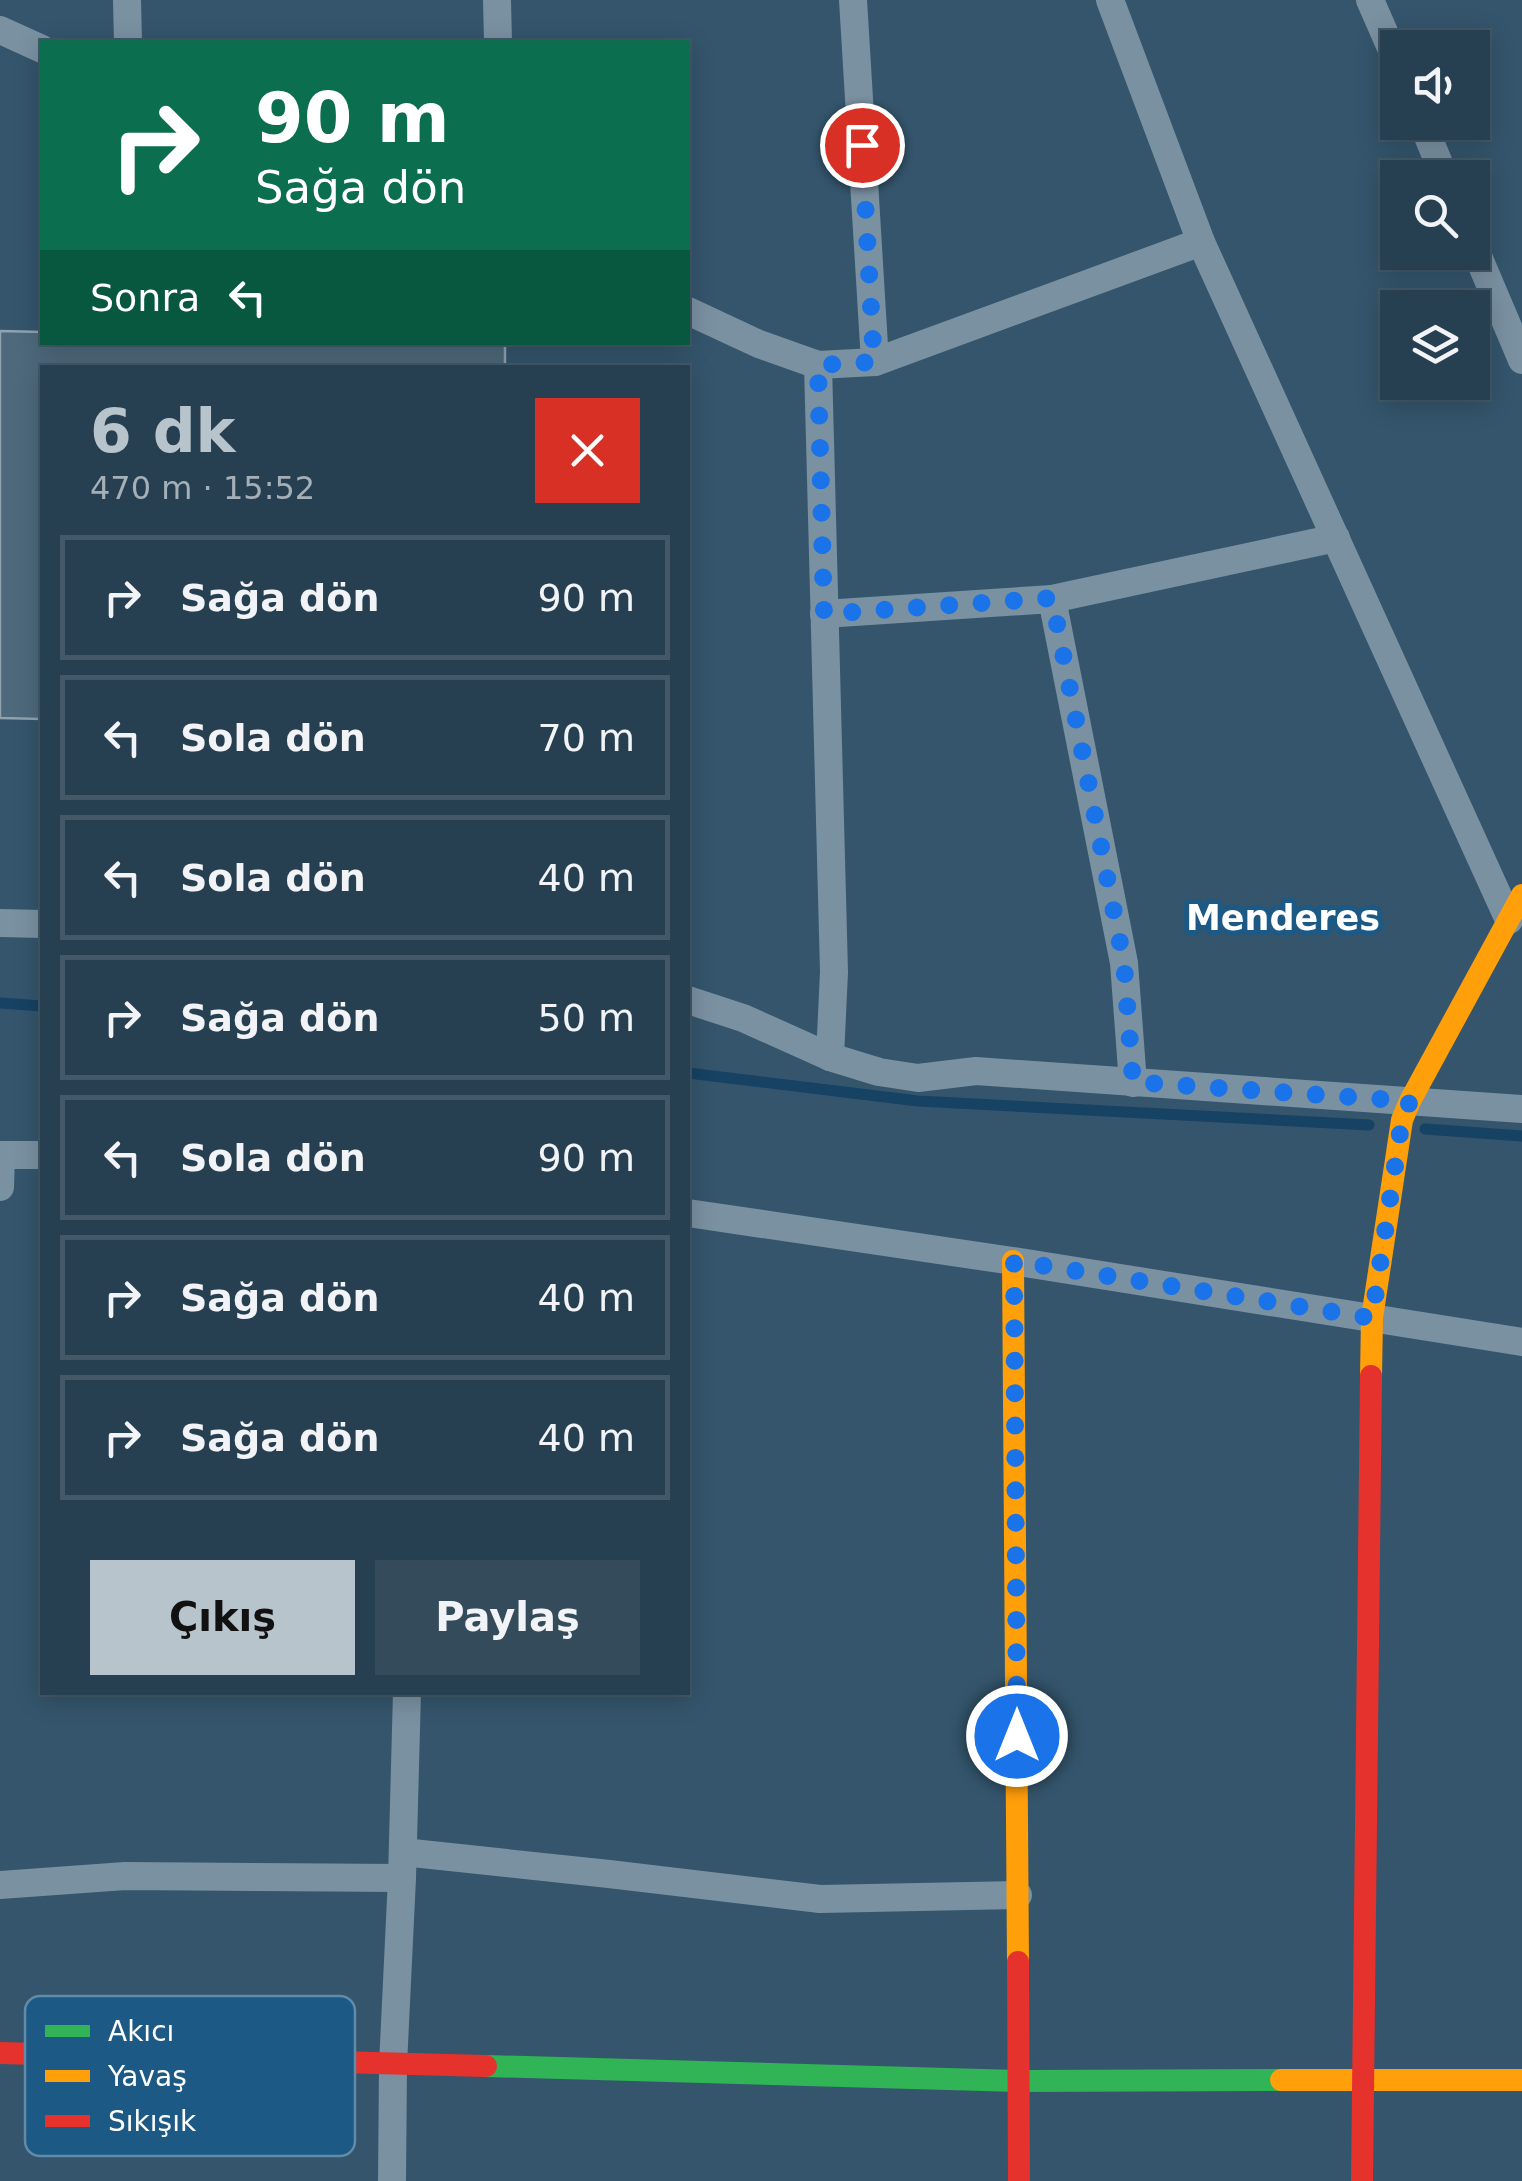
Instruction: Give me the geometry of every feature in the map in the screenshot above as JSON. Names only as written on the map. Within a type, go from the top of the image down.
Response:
[{"type":"street","points":[[127,0],[128,40]]},
{"type":"street","points":[[497,0],[498,40]]},
{"type":"street","points":[[854,0],[874,362]]},
{"type":"street","points":[[1110,0],[1201,242],[1336,538],[1515,908],[1402,1120],[1372,1318],[1362,2181]]},
{"type":"street","points":[[1370,0],[1383,30]]},
{"type":"street","points":[[0,30],[40,48]]},
{"type":"street","points":[[690,313],[818,365],[874,362],[1201,242]]},
{"type":"street","points":[[1484,270],[1522,360]]},
{"type":"street","points":[[818,365],[834,972],[830,1057]]},
{"type":"street","points":[[824,614],[1052,598],[1336,538]]},
{"type":"street","points":[[1052,598],[1124,963],[1133,1082]]},
{"type":"street","points":[[0,923],[40,924]]},
{"type":"street","points":[[690,1001],[744,1018],[830,1057],[879,1072],[918,1078],[976,1071],[1522,1109]]},
{"type":"street","points":[[0,1186],[0,1155],[40,1155]]},
{"type":"street","points":[[690,1213],[1522,1342]]},
{"type":"street","points":[[1014,1261],[1019,2181]]},
{"type":"street","points":[[392,2181],[406,1695]]},
{"type":"street","points":[[0,1885],[403,1865],[609,1874],[820,1899],[1018,1895]]},
{"type":"street","points":[[0,2052],[25,2053]]},
{"type":"street","points":[[355,2064],[1020,2081],[1522,2080]]},
{"type":"building","points":[[0,331],[40,332],[40,345],[505,345],[505,365],[40,365],[40,719],[0,718]]},
{"type":"waterway","points":[[0,1003],[40,1006]]},
{"type":"waterway","points":[[690,1073],[918,1101],[1369,1125]]},
{"type":"waterway","points":[[1425,1129],[1522,1136]]},
{"type":"traffic: fast","points":[[486,2066],[1020,2081],[1281,2080]]},
{"type":"traffic: slow","points":[[1371,1376],[1372,1318],[1402,1120],[1522,895]]},
{"type":"traffic: slow","points":[[1013,1261],[1018,1962]]},
{"type":"traffic: slow","points":[[1281,2080],[1522,2080]]},
{"type":"traffic: jam","points":[[1362,2181],[1371,1376]]},
{"type":"traffic: jam","points":[[1018,1962],[1019,2181]]},
{"type":"traffic: jam","points":[[0,2053],[25,2054]]},
{"type":"traffic: jam","points":[[355,2062],[486,2066]]},
{"type":"district","name":"Menderes","points":[[1283,918]]},
{"type":"route","points":[[862,145],[874,362],[818,365],[824,614],[1052,598],[1124,963],[1133,1082],[1410,1101],[1402,1120],[1372,1318],[1014,1261],[1017,1736]]}]
